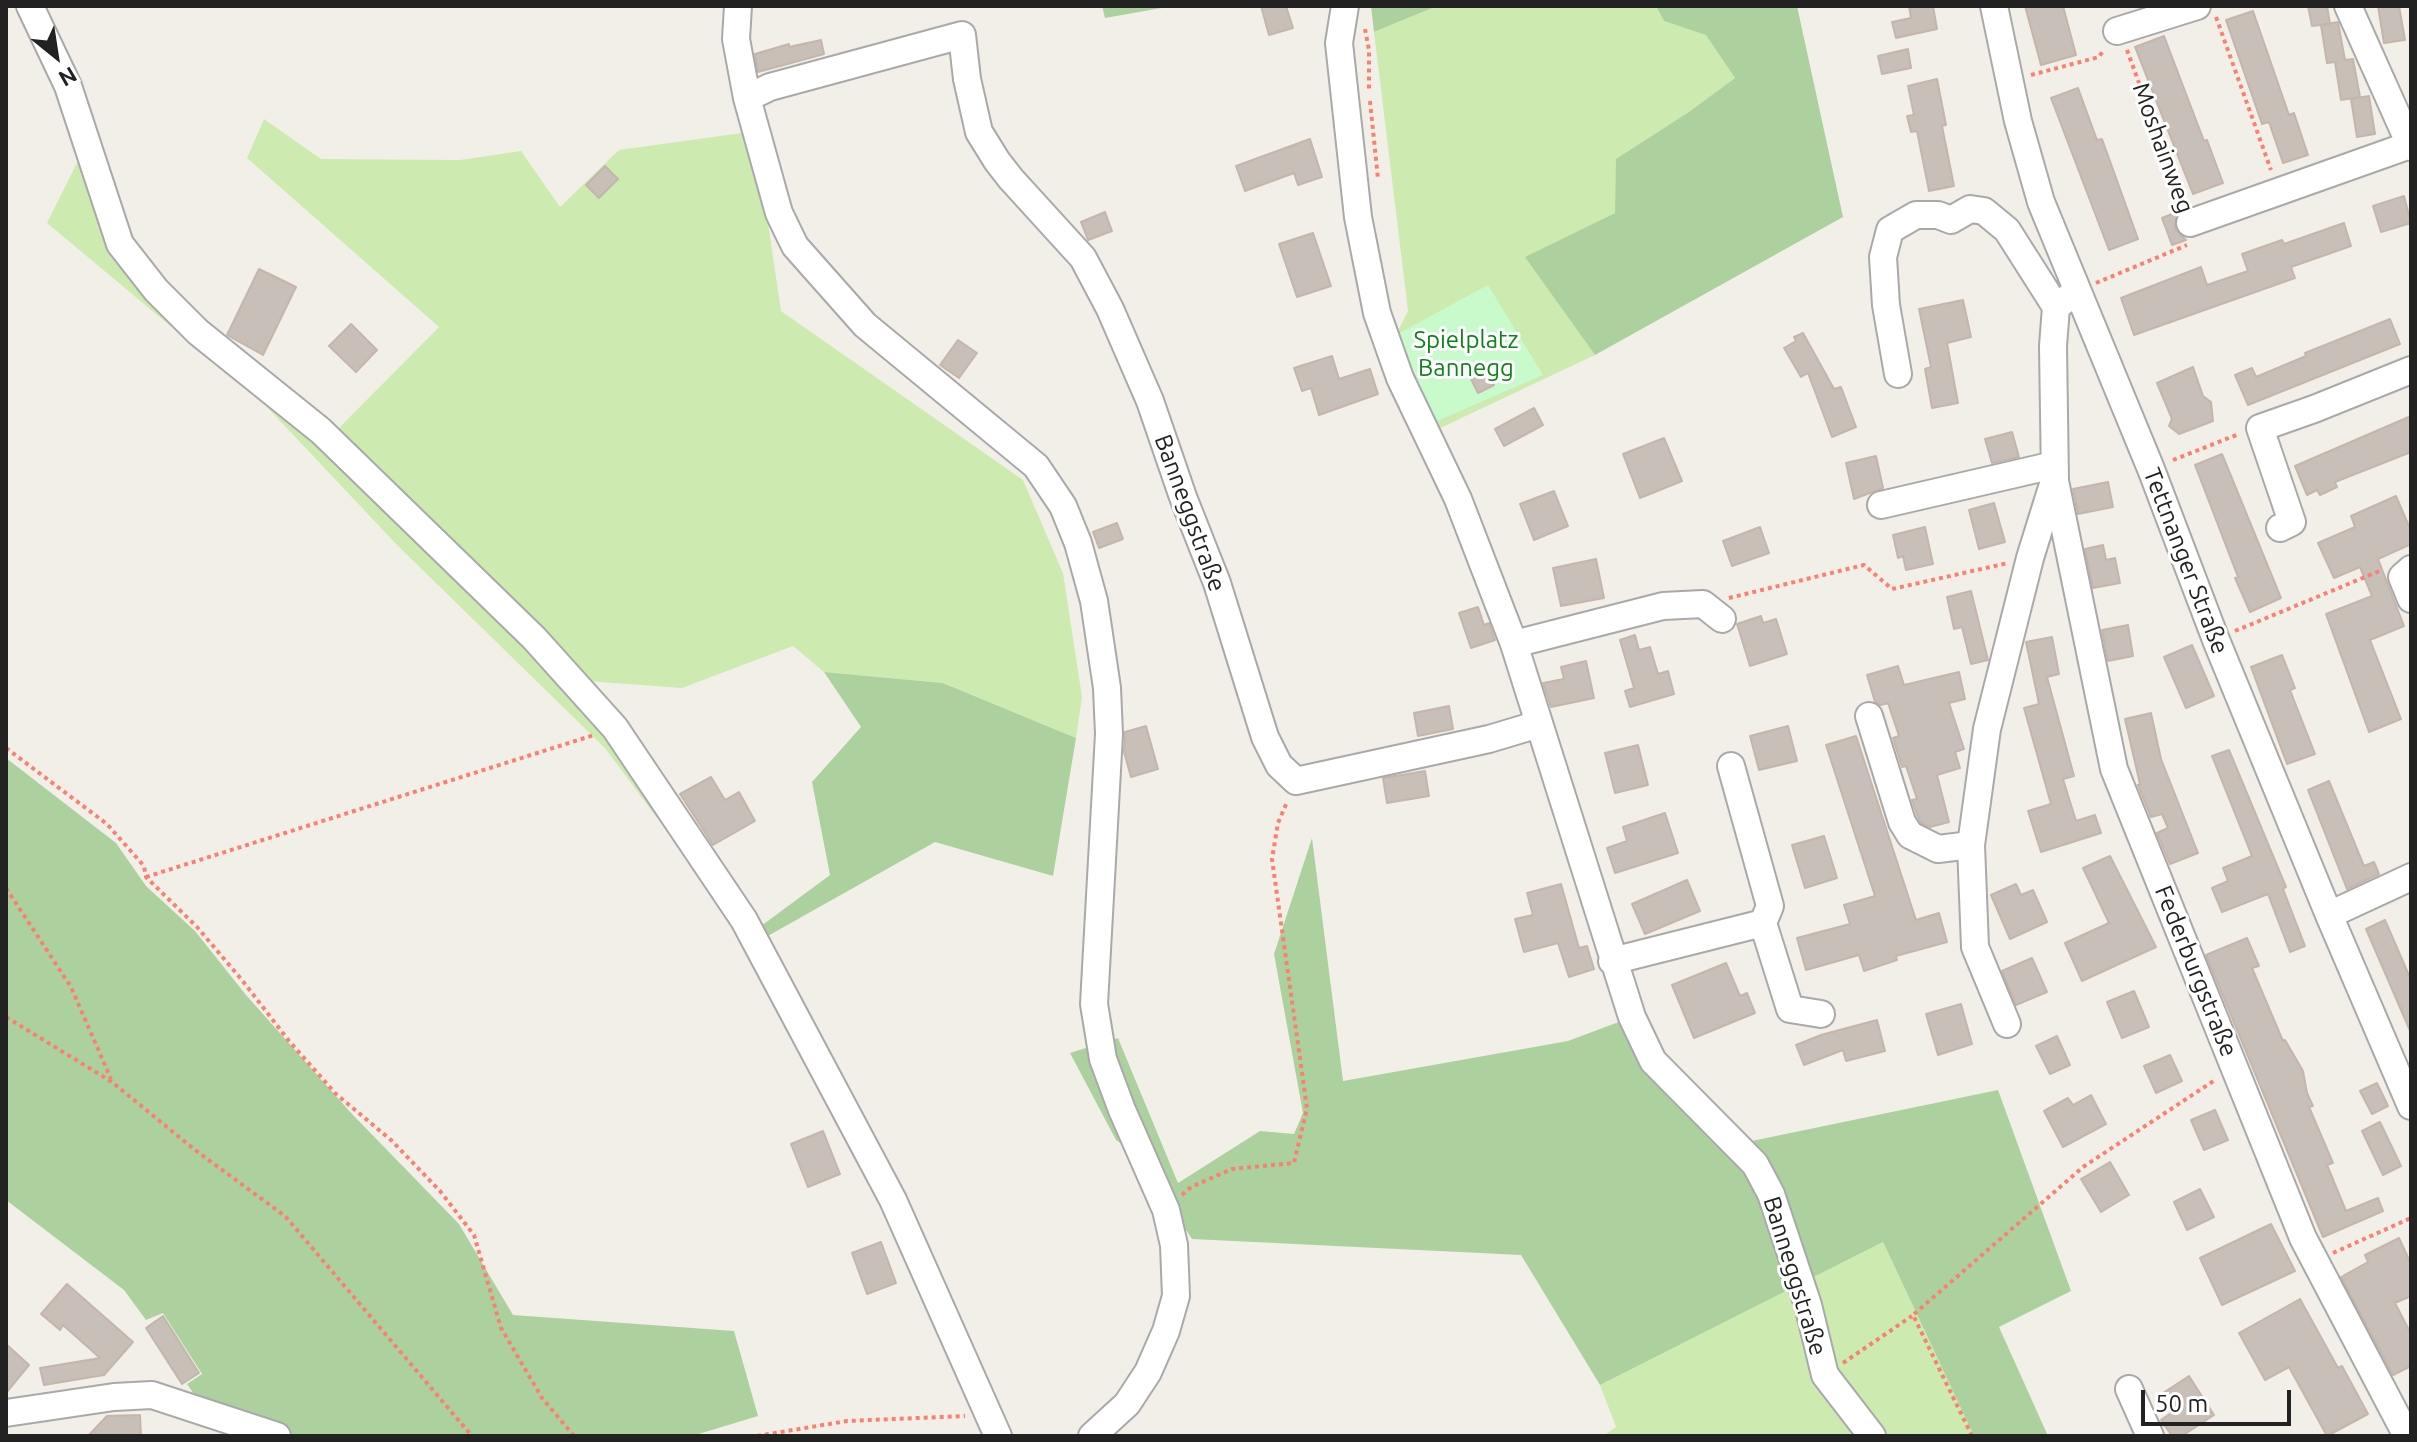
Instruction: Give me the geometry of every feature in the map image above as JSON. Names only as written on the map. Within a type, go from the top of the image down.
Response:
[{"type":"street","points":[[30,6],[68,86],[120,244],[156,290],[198,332],[321,431],[534,638],[615,728],[744,920],[893,1200],[993,1426]]},
{"type":"street","points":[[738,6],[736,39],[747,98],[779,213],[795,246],[865,325],[1036,466],[1063,506],[1078,543],[1094,601],[1107,688],[1109,734],[1094,1004],[1103,1059],[1166,1210],[1174,1245],[1176,1296],[1166,1331],[1148,1372],[1127,1404],[1092,1436]]},
{"type":"street","name":"Tettnanger Straße","points":[[1994,6],[2018,121],[2066,299],[2151,469],[2216,640],[2411,1106]]},
{"type":"street","points":[[2117,31],[2197,6]]},
{"type":"street","points":[[2348,6],[2410,146]]},
{"type":"street","name":"Banneggstraße","points":[[1354,12],[1339,43],[1358,217],[1377,313],[1400,378],[1458,499],[1514,644],[1632,1017],[1653,1061],[1755,1164],[1771,1194],[1808,1305],[1825,1375],[1872,1436]]},
{"type":"street","name":"Banneggstraße","points":[[747,98],[799,79],[962,35],[967,79],[979,132],[1011,179],[1083,258],[1110,309],[1150,401],[1217,583],[1265,737],[1279,765],[1296,781]]},
{"type":"street","name":"Moshainweg","points":[[2190,223],[2410,146]]},
{"type":"street","name":"Tettnanger Straße","points":[[1898,374],[1886,305],[1883,257],[1890,230],[1916,215],[1938,215],[1951,220],[1970,209],[1984,211],[2007,230],[2066,299]]},
{"type":"street","name":"Federburgstraße","points":[[2066,299],[2053,346],[2054,473],[2114,769],[2314,1262],[2407,1436]]},
{"type":"street","points":[[2280,528],[2292,522],[2260,428],[2411,370]]},
{"type":"street","points":[[1881,505],[2054,473]]},
{"type":"street","name":"Federburgstraße","points":[[2007,1024],[1975,947],[1971,845],[1987,729],[2054,473]]},
{"type":"street","points":[[1514,644],[1663,606],[1713,611]]},
{"type":"street","points":[[1869,716],[1902,822],[1910,835],[1938,849],[1971,845]]},
{"type":"street","points":[[1296,781],[1489,739],[1539,724]]},
{"type":"street","points":[[1731,766],[1770,906],[1763,923],[1790,1009],[1821,1014]]},
{"type":"street","points":[[2329,915],[2411,877]]},
{"type":"street","points":[[1612,961],[1763,923]]},
{"type":"street","points":[[2129,1389],[2150,1436]]},
{"type":"street","points":[[6,1413],[114,1397],[152,1395],[277,1436]]},
{"type":"path","points":[[2211,6],[2278,191]]},
{"type":"path","points":[[1354,12],[1369,50],[1369,94],[1378,180]]},
{"type":"path","points":[[2010,81],[2099,57],[2117,31]]},
{"type":"path","name":"Moshainweg","points":[[2117,31],[2126,47],[2190,223]]},
{"type":"path","points":[[2066,299],[2191,244],[2190,223]]},
{"type":"path","points":[[2181,457],[2234,435]]},
{"type":"path","points":[[1713,611],[1864,565],[1892,589],[2030,558]]},
{"type":"path","points":[[2252,623],[2387,568],[2408,581]]},
{"type":"path","points":[[146,877],[615,728]]},
{"type":"path","points":[[6,748],[107,824],[144,866],[146,877],[197,927],[336,1094],[391,1140],[440,1191],[474,1235],[501,1328],[542,1398],[574,1436]]},
{"type":"path","points":[[1166,1210],[1191,1187],[1232,1169],[1294,1163],[1307,1108],[1272,859],[1278,823],[1296,781]]},
{"type":"path","points":[[6,888],[71,987],[112,1082]]},
{"type":"path","points":[[6,1017],[112,1082],[195,1150],[285,1216],[472,1436]]},
{"type":"path","points":[[1825,1375],[1913,1315],[2083,1167],[2235,1067]]},
{"type":"path","points":[[2314,1262],[2411,1218]]},
{"type":"path","points":[[1913,1315],[1972,1436]]},
{"type":"path","points":[[757,1436],[847,1421],[993,1426]]},
{"type":"green space","points":[[1102,6],[1173,6],[1105,18]]},
{"type":"green space","points":[[1371,6],[1437,6],[1374,32]]},
{"type":"green space","points":[[1437,6],[1656,6],[1664,21],[1706,34],[1735,78],[1686,114],[1615,213],[1526,257],[1595,355],[1434,431],[1396,335],[1408,311],[1374,32]]},
{"type":"green space","points":[[1656,6],[1797,6],[1843,217],[1595,355],[1525,257],[1615,213],[1616,159],[1735,78],[1706,35],[1664,21]]},
{"type":"green space","points":[[264,119],[321,159],[460,160],[521,151],[560,207],[619,150],[749,132],[766,209],[781,311],[1023,480],[1063,573],[1082,697],[1076,738],[943,683],[824,672],[793,646],[682,688],[587,681],[488,573],[339,428],[439,327],[247,158]]},
{"type":"green space","points":[[78,161],[99,213],[126,266],[332,445],[604,727],[715,896],[605,748],[398,546],[265,405],[47,223]]},
{"type":"green space","name":"Spielplatz Bannegg","points":[[1488,285],[1543,375],[1430,424],[1396,335]]},
{"type":"green space","points":[[824,672],[943,683],[1076,738],[1053,876],[935,842],[766,937],[757,929],[830,875],[812,782],[861,727]]},
{"type":"green space","points":[[6,758],[116,843],[146,886],[195,931],[246,995],[352,1114],[459,1224],[513,1315],[734,1331],[758,1416],[692,1436],[226,1436],[221,1433],[187,1384],[202,1374],[163,1313],[146,1320],[124,1290],[6,1200]]},
{"type":"green space","points":[[1312,838],[1343,1081],[1568,1041],[1632,1017],[1742,1143],[1998,1090],[2071,1291],[1999,1327],[2048,1436],[1974,1436],[1883,1242],[1600,1385],[1521,1255],[1192,1239],[1135,1153],[1116,1140],[1070,1053],[1118,1038],[1178,1183],[1260,1131],[1294,1134],[1303,1113],[1274,954]]},
{"type":"green space","points":[[1883,1242],[1974,1436],[1603,1436],[1616,1427],[1600,1385]]},
{"type":"building","points":[[1261,6],[1286,6],[1293,28],[1269,35]]},
{"type":"building","points":[[1909,6],[1933,6],[1937,29],[1896,38],[1892,22],[1911,18]]},
{"type":"building","points":[[2025,6],[2063,6],[2076,55],[2041,65]]},
{"type":"building","points":[[2308,6],[2327,6],[2330,24],[2312,26]]},
{"type":"building","points":[[2378,6],[2399,6],[2405,40],[2384,43]]},
{"type":"building","points":[[2253,11],[2289,115],[2294,113],[2308,155],[2283,163],[2269,122],[2262,124],[2226,20]]},
{"type":"building","points":[[2338,22],[2345,60],[2353,59],[2360,97],[2341,100],[2335,62],[2327,63],[2321,25]]},
{"type":"building","points":[[2164,36],[2223,183],[2193,194],[2135,47]]},
{"type":"building","points":[[821,40],[824,54],[758,72],[755,54],[789,44],[789,47]]},
{"type":"building","points":[[1908,49],[1911,68],[1882,74],[1878,56]]},
{"type":"building","points":[[1937,79],[1946,125],[1942,126],[1954,186],[1929,191],[1917,131],[1911,132],[1907,116],[1914,115],[1908,86]]},
{"type":"building","points":[[2078,88],[2097,140],[2102,139],[2138,239],[2109,250],[2051,98]]},
{"type":"building","points":[[2369,96],[2375,134],[2357,137],[2351,99]]},
{"type":"building","points":[[1310,139],[1322,177],[1298,185],[1294,173],[1245,191],[1236,166]]},
{"type":"building","points":[[605,166],[618,179],[599,198],[586,185]]},
{"type":"building","points":[[2404,196],[2411,223],[2381,232],[2373,206]]},
{"type":"building","points":[[1105,212],[1112,231],[1088,240],[1081,222]]},
{"type":"building","points":[[2177,212],[2175,229],[2186,240],[2172,245],[2162,218]]},
{"type":"building","points":[[2344,223],[2351,246],[2291,267],[2295,278],[2134,335],[2121,298],[2201,267],[2207,285],[2248,271],[2242,254],[2282,240],[2284,244]]},
{"type":"building","points":[[1313,233],[1331,286],[1297,297],[1279,244]]},
{"type":"building","points":[[259,269],[296,287],[263,355],[227,335]]},
{"type":"building","points":[[1963,300],[1971,337],[1947,343],[1958,403],[1932,408],[1925,369],[1931,367],[1919,309]]},
{"type":"building","points":[[2390,319],[2400,344],[2248,405],[2235,375],[2252,368],[2256,377],[2306,356],[2305,353]]},
{"type":"building","points":[[351,324],[377,350],[356,372],[329,346]]},
{"type":"building","points":[[1803,333],[1834,389],[1841,387],[1856,427],[1832,437],[1808,373],[1801,377],[1784,348],[1796,341],[1794,337]]},
{"type":"building","points":[[958,340],[977,353],[959,378],[940,365]]},
{"type":"building","points":[[1332,356],[1339,379],[1370,369],[1378,394],[1319,415],[1311,388],[1302,391],[1294,368]]},
{"type":"building","points":[[2193,367],[2203,396],[2211,402],[2213,421],[2179,434],[2169,426],[2172,419],[2157,383]]},
{"type":"building","points":[[1488,371],[1494,385],[1478,393],[1471,379]]},
{"type":"building","points":[[1534,408],[1543,425],[1504,446],[1495,429]]},
{"type":"building","points":[[2411,416],[2411,452],[2335,482],[2337,487],[2320,495],[2317,490],[2307,495],[2295,466]]},
{"type":"building","points":[[2012,432],[2019,457],[1992,463],[1985,439]]},
{"type":"building","points":[[1664,438],[1682,481],[1640,498],[1623,454]]},
{"type":"building","points":[[2222,454],[2281,598],[2250,612],[2195,465]]},
{"type":"building","points":[[1876,456],[1883,488],[1854,499],[1846,463]]},
{"type":"building","points":[[2108,482],[2113,507],[2078,514],[2073,489]]},
{"type":"building","points":[[1554,491],[1568,526],[1534,540],[1520,504]]},
{"type":"building","points":[[2396,496],[2411,531],[2411,544],[2378,559],[2404,626],[2370,640],[2401,719],[2369,732],[2326,614],[2372,596],[2360,567],[2334,578],[2318,543],[2355,527],[2351,516]]},
{"type":"building","points":[[1994,503],[2005,542],[1979,549],[1969,510]]},
{"type":"building","points":[[1117,523],[1123,539],[1099,548],[1093,532]]},
{"type":"building","points":[[1760,527],[1769,553],[1732,566],[1723,541]]},
{"type":"building","points":[[1925,527],[1933,564],[1906,570],[1903,556],[1898,558],[1893,535]]},
{"type":"building","points":[[2103,545],[2106,560],[2115,558],[2120,583],[2093,588],[2085,549]]},
{"type":"building","points":[[1596,559],[1604,598],[1561,606],[1553,568]]},
{"type":"building","points":[[1971,591],[1988,660],[1971,664],[1962,627],[1954,629],[1947,597]]},
{"type":"building","points":[[1478,607],[1484,625],[1489,623],[1495,640],[1471,648],[1459,613]]},
{"type":"building","points":[[1761,616],[1763,623],[1776,619],[1787,654],[1750,666],[1737,624]]},
{"type":"building","points":[[2128,625],[2133,656],[2108,661],[2102,630]]},
{"type":"building","points":[[1635,635],[1639,650],[1650,647],[1658,674],[1668,671],[1674,694],[1630,707],[1625,691],[1634,688],[1620,640]]},
{"type":"building","points":[[2052,637],[2059,674],[2047,677],[2074,776],[2063,779],[2076,821],[2095,815],[2101,833],[2041,852],[2028,811],[2051,804],[2024,708],[2039,704],[2026,642]]},
{"type":"building","points":[[2192,645],[2214,696],[2186,708],[2164,657]]},
{"type":"building","points":[[2282,655],[2295,688],[2290,690],[2315,754],[2287,764],[2251,667]]},
{"type":"building","points":[[1586,661],[1594,698],[1551,707],[1543,683],[1564,679],[1561,667]]},
{"type":"building","points":[[1898,666],[1904,685],[1959,672],[1965,699],[1949,703],[1964,749],[1955,752],[1960,768],[1937,775],[1949,822],[1930,827],[1921,823],[1917,815],[1912,800],[1917,799],[1893,738],[1899,736],[1888,703],[1881,705],[1875,702],[1867,675]]},
{"type":"building","points":[[1449,706],[1453,729],[1418,736],[1414,713]]},
{"type":"building","points":[[2151,713],[2161,759],[2198,853],[2170,864],[2157,833],[2168,828],[2162,814],[2151,817],[2138,785],[2125,719]]},
{"type":"building","points":[[1146,726],[1158,769],[1131,777],[1124,752],[1125,732]]},
{"type":"building","points":[[1788,726],[1797,761],[1759,770],[1750,736]]},
{"type":"building","points":[[1856,736],[1916,920],[1939,913],[1947,942],[1896,956],[1897,960],[1864,971],[1859,955],[1806,970],[1797,938],[1850,924],[1844,905],[1875,896],[1826,745]]},
{"type":"building","points":[[1638,745],[1648,785],[1615,793],[1605,753]]},
{"type":"building","points":[[2229,750],[2286,887],[2283,889],[2305,946],[2290,952],[2268,894],[2222,912],[2212,888],[2228,881],[2223,868],[2252,856],[2212,756]]},
{"type":"building","points":[[1425,771],[1429,796],[1387,803],[1383,778]]},
{"type":"building","points":[[711,777],[725,800],[739,792],[755,821],[713,845],[680,794]]},
{"type":"building","points":[[2329,781],[2364,866],[2374,862],[2379,874],[2347,889],[2308,790]]},
{"type":"building","points":[[1665,813],[1678,853],[1615,873],[1607,848],[1627,841],[1623,827]]},
{"type":"building","points":[[1824,836],[1837,878],[1805,888],[1792,845]]},
{"type":"building","points":[[2110,856],[2156,947],[2082,981],[2065,943],[2109,923],[2083,868]]},
{"type":"building","points":[[1687,880],[1700,911],[1645,934],[1632,904]]},
{"type":"building","points":[[1561,884],[1579,948],[1587,946],[1594,969],[1569,977],[1558,943],[1524,952],[1515,919],[1533,915],[1527,893]]},
{"type":"building","points":[[2016,884],[2021,895],[2033,890],[2047,922],[2010,939],[1991,895]]},
{"type":"building","points":[[2385,920],[2411,980],[2411,1033],[2366,929]]},
{"type":"building","points":[[2247,938],[2259,966],[2252,968],[2283,1041],[2303,1071],[2313,1106],[2309,1107],[2333,1163],[2327,1165],[2346,1211],[2378,1198],[2383,1211],[2323,1237],[2206,955]]},
{"type":"building","points":[[2032,958],[2047,992],[2016,1005],[2002,971]]},
{"type":"building","points":[[1726,963],[1740,996],[1747,993],[1755,1013],[1694,1038],[1672,985]]},
{"type":"building","points":[[2134,991],[2149,1027],[2122,1038],[2107,1002]]},
{"type":"building","points":[[1961,1004],[1972,1044],[1938,1055],[1926,1014]]},
{"type":"building","points":[[1877,1020],[1885,1051],[1846,1061],[1843,1050],[1804,1065],[1796,1045]]},
{"type":"building","points":[[2057,1036],[2070,1065],[2050,1074],[2036,1046]]},
{"type":"building","points":[[2170,1055],[2182,1081],[2156,1093],[2144,1066]]},
{"type":"building","points":[[2377,1083],[2388,1106],[2372,1114],[2360,1091]]},
{"type":"building","points":[[2091,1095],[2106,1124],[2063,1147],[2044,1111],[2068,1098],[2073,1105]]},
{"type":"building","points":[[2215,1110],[2228,1140],[2204,1150],[2191,1120]]},
{"type":"building","points":[[2380,1122],[2401,1166],[2383,1175],[2362,1131]]},
{"type":"building","points":[[823,1131],[840,1174],[808,1187],[791,1144]]},
{"type":"building","points":[[2110,1162],[2129,1195],[2101,1212],[2081,1179]]},
{"type":"building","points":[[2200,1189],[2214,1217],[2187,1230],[2174,1202]]},
{"type":"building","points":[[2271,1224],[2295,1271],[2222,1305],[2200,1258]]},
{"type":"building","points":[[2399,1238],[2411,1264],[2411,1296],[2395,1303],[2411,1334],[2411,1366],[2393,1375],[2341,1277],[2368,1262],[2365,1255]]},
{"type":"building","points":[[881,1242],[896,1283],[867,1294],[852,1253]]},
{"type":"building","points":[[67,1284],[133,1342],[104,1375],[44,1385],[40,1368],[100,1358],[63,1325],[60,1330],[41,1314]]},
{"type":"building","points":[[2300,1299],[2338,1368],[2342,1366],[2368,1414],[2327,1436],[2289,1367],[2265,1380],[2239,1333]]},
{"type":"building","points":[[163,1316],[199,1373],[182,1384],[146,1328]]},
{"type":"building","points":[[6,1344],[29,1365],[6,1393]]},
{"type":"building","points":[[2189,1376],[2214,1415],[2182,1436],[2172,1436],[2161,1420],[2171,1413],[2160,1395]]},
{"type":"building","points":[[140,1415],[141,1436],[88,1436],[107,1416]]}]
